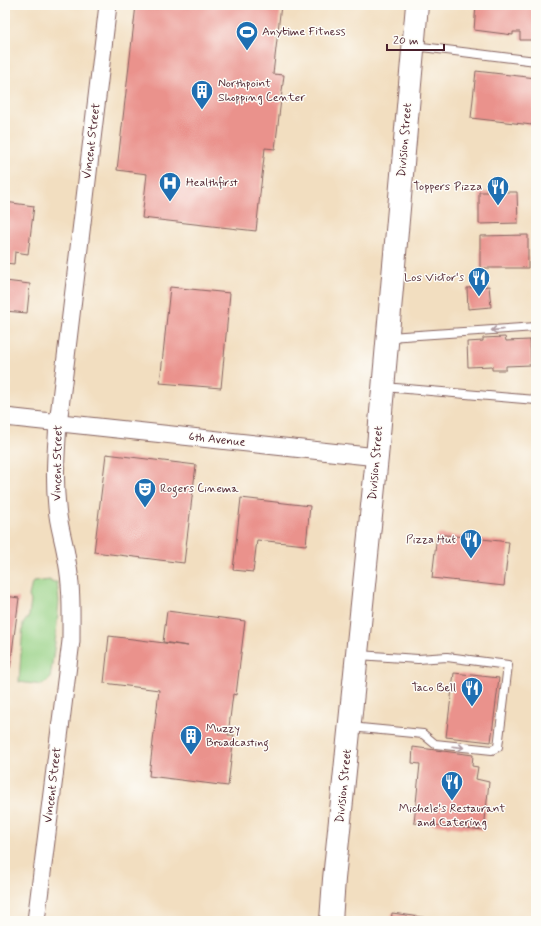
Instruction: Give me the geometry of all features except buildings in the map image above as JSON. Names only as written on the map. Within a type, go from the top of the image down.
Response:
[{"type":"main road","name":"Division Street","points":[[331,921],[377,457],[417,5]]},
{"type":"street","name":"Vincent Street","points":[[36,921],[71,641],[70,583],[57,508],[55,480],[58,424],[108,5]]},
{"type":"street","name":"6th Avenue","points":[[5,418],[377,457]]},
{"type":"lane","points":[[413,46],[536,61]]},
{"type":"lane","points":[[387,337],[536,327]]},
{"type":"lane","points":[[383,386],[536,400]]},
{"type":"lane","points":[[350,727],[423,734],[435,744],[492,750],[498,747],[508,665],[448,657],[418,659],[357,655]]},
{"type":"green space","points":[[50,580],[51,582],[57,582],[59,601],[50,679],[42,685],[19,682],[23,624],[29,616],[31,601],[29,596],[32,583]]},
{"type":"place","name":"Anytime Fitness","points":[[247,52]]},
{"type":"place","name":"Northpoint Shopping Center","points":[[202,110]]},
{"type":"place","name":"Healthfirst","points":[[170,202]]},
{"type":"place","name":"Toppers Pizza","points":[[498,206]]},
{"type":"place","name":"Los Victor's","points":[[479,298]]},
{"type":"place","name":"Rogers Cinema","points":[[145,508]]},
{"type":"place","name":"Pizza Hut","points":[[471,560]]},
{"type":"place","name":"Taco Bell","points":[[472,708]]},
{"type":"place","name":"Muzzy Broadcasting","points":[[191,756]]},
{"type":"place","name":"Michele's Restaurant and Catering","points":[[452,802]]}]
